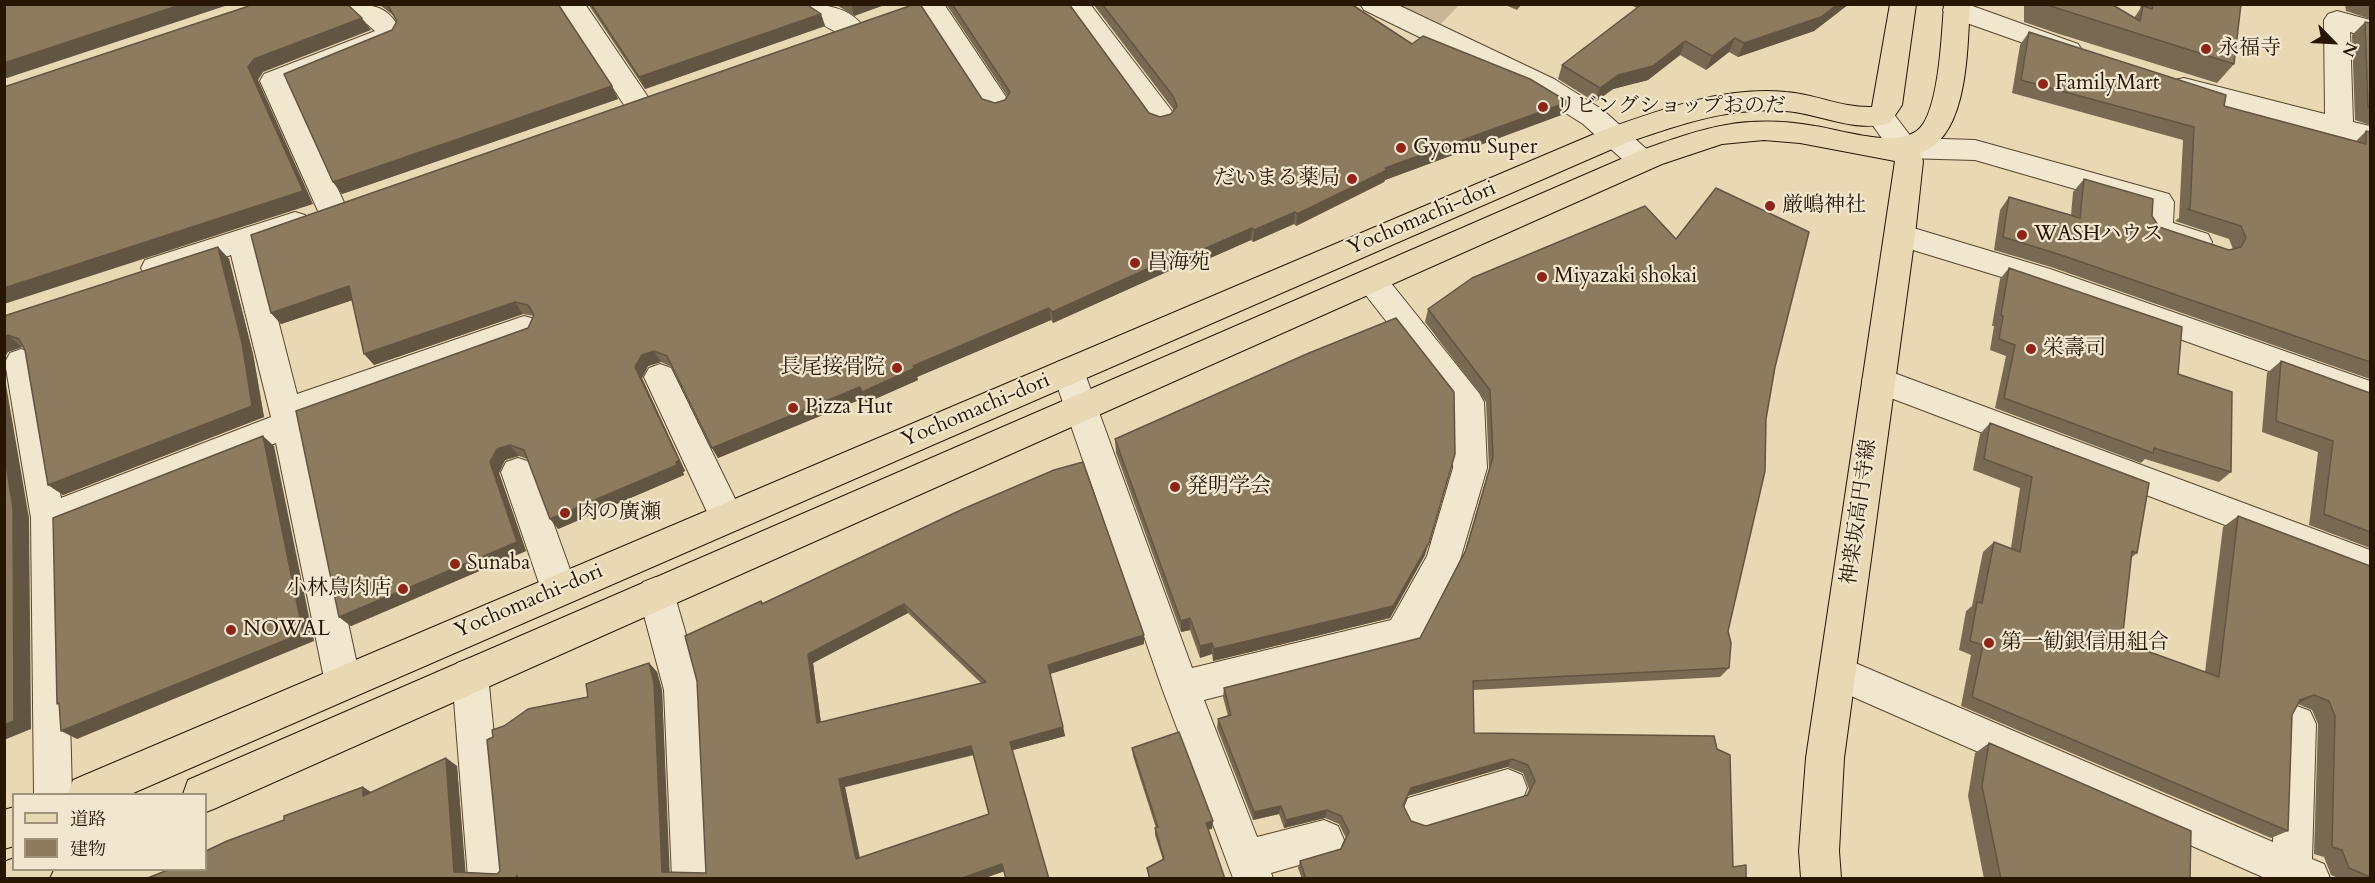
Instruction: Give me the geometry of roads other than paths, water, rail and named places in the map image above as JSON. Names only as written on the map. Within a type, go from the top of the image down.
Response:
[{"type":"main road","points":[[1880,116],[1888,105],[1903,4]]},
{"type":"main road","points":[[1904,148],[1920,143],[1932,134],[1944,113],[1957,7]]},
{"type":"main road","name":"Yochomachi-dori","points":[[92,793],[559,589],[1616,136],[1701,109],[1758,100],[1787,101],[1871,117],[1880,116]]},
{"type":"main road","name":"Yochomachi-dori","points":[[206,793],[656,593],[1642,161],[1711,137],[1746,130],[1783,131],[1869,147],[1904,148]]},
{"type":"main road","name":"神楽坂高円寺線","points":[[1821,879],[1819,851],[1825,758],[1900,235],[1909,161],[1904,148]]},
{"type":"main road","points":[[14,879],[31,871]]},
{"type":"street","points":[[130,276],[344,207],[274,81],[390,35],[386,26],[357,4]]},
{"type":"street","points":[[571,4],[638,104]]},
{"type":"street","points":[[811,4],[862,25],[818,41]]},
{"type":"street","points":[[930,4],[996,103]]},
{"type":"street","points":[[1076,4],[1161,117]]},
{"type":"street","points":[[1373,4],[1544,86],[1593,117],[1642,161]]},
{"type":"street","points":[[1957,7],[2095,60]]},
{"type":"street","points":[[2339,128],[2337,20],[2370,29]]},
{"type":"street","points":[[2163,80],[2231,101],[2370,136]]},
{"type":"street","points":[[1880,116],[1904,148],[1975,150],[2158,202],[2158,229],[2217,249]]},
{"type":"street","points":[[1900,235],[2038,277],[2370,394]]},
{"type":"street","points":[[242,239],[288,417],[343,683]]},
{"type":"street","points":[[1181,688],[1403,634],[1443,560],[1470,468],[1468,402],[1372,281]]},
{"type":"street","points":[[48,518],[288,417],[524,328]]},
{"type":"street","points":[[21,362],[48,518],[52,793]]},
{"type":"street","points":[[1068,371],[1079,408],[1181,688],[1250,870],[1324,840]]},
{"type":"street","points":[[660,377],[727,518]]},
{"type":"street","points":[[1878,380],[2370,565]]},
{"type":"street","points":[[518,472],[559,589]]},
{"type":"street","points":[[656,593],[683,690],[692,879]]},
{"type":"street","points":[[1839,673],[2301,874],[2297,724]]},
{"type":"street","points":[[470,675],[488,879]]},
{"type":"street","points":[[1422,812],[1508,788]]},
{"type":"place","name":"永福寺","points":[[2206,49]]},
{"type":"place","name":"FamilyMart","points":[[2043,84]]},
{"type":"place","name":"リビングショップおのだ","points":[[1543,107]]},
{"type":"place","name":"Gyomu Super","points":[[1401,148]]},
{"type":"place","name":"だいまる薬局","points":[[1352,179]]},
{"type":"place","name":"厳嶋神社","points":[[1770,206]]},
{"type":"place","name":"WASHハウス","points":[[2022,235]]},
{"type":"place","name":"昌海苑","points":[[1135,263]]},
{"type":"place","name":"Miyazaki shokai","points":[[1542,277]]},
{"type":"place","name":"栄壽司","points":[[2031,349]]},
{"type":"place","name":"長尾接骨院","points":[[897,368]]},
{"type":"place","name":"Pizza Hut","points":[[793,408]]},
{"type":"place","name":"発明学会","points":[[1175,487]]},
{"type":"place","name":"肉の廣瀬","points":[[565,513]]},
{"type":"place","name":"Sunaba","points":[[455,564]]},
{"type":"place","name":"小林鳥肉店","points":[[403,589]]},
{"type":"place","name":"NOWAL","points":[[231,630]]},
{"type":"place","name":"第一勧銀信用組合","points":[[1989,643]]}]
